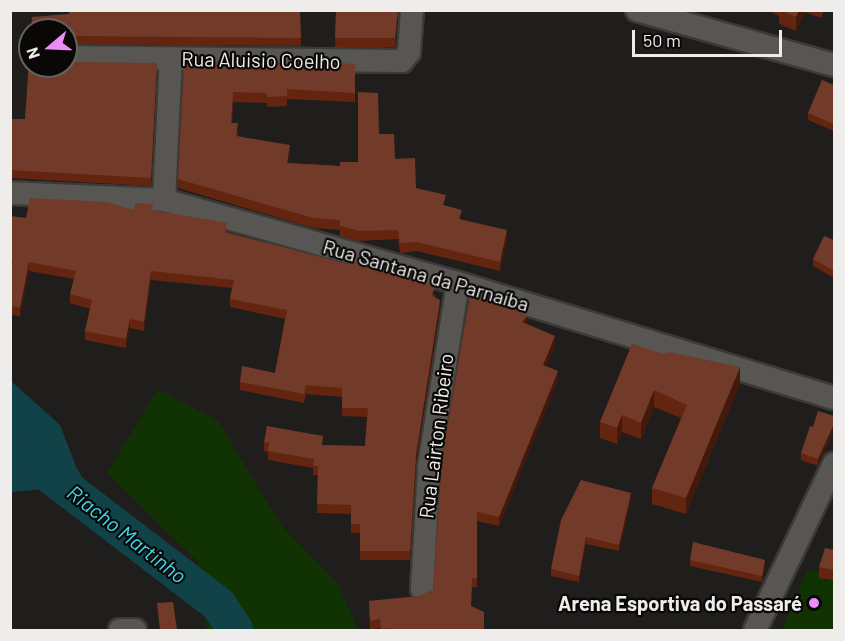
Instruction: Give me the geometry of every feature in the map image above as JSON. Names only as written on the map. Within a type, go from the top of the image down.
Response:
[{"type":"street","name":"Rua Aluisio Coelho","points":[[78,57],[380,62],[406,58],[412,10]]},
{"type":"street","points":[[637,10],[834,65]]},
{"type":"street","points":[[164,200],[171,58]]},
{"type":"street","name":"Rua Santana da Parnaíba","points":[[10,193],[164,200],[458,283],[834,398]]},
{"type":"street","name":"Rua Lairton Ribeiro","points":[[422,589],[429,466],[458,283]]},
{"type":"street","points":[[755,630],[834,464]]},
{"type":"green space","points":[[158,389],[218,421],[281,525],[338,584],[358,630],[207,630],[198,562],[107,473]]},
{"type":"green space","name":"Arena Esportiva do Passaré","points":[[807,570],[834,576],[834,630],[782,630]]},
{"type":"water","points":[[11,381],[60,425],[77,469],[102,508],[45,489],[11,492]]},
{"type":"building","points":[[69,10],[300,10],[301,38],[78,36],[78,18],[32,18],[69,14]]},
{"type":"building","points":[[336,10],[398,10],[395,38],[335,38]]},
{"type":"building","points":[[779,10],[799,10],[796,17]]},
{"type":"building","points":[[78,62],[157,63],[151,178],[10,170],[10,119],[25,119],[28,78],[78,78]]},
{"type":"building","points":[[184,62],[355,64],[355,93],[287,89],[287,96],[267,97],[267,93],[233,92],[231,123],[238,123],[236,136],[290,145],[287,163],[340,166],[340,162],[358,162],[358,92],[378,93],[379,134],[394,134],[395,159],[415,158],[416,188],[446,195],[443,205],[462,210],[459,219],[507,230],[500,262],[417,242],[400,243],[398,230],[359,231],[340,226],[340,220],[313,218],[178,179]]},
{"type":"building","points":[[822,80],[834,85],[834,124],[808,113]]},
{"type":"building","points":[[30,198],[107,202],[134,210],[135,203],[153,204],[152,210],[227,223],[225,232],[347,264],[348,260],[435,286],[432,296],[440,300],[416,455],[410,551],[360,551],[360,524],[351,524],[351,505],[317,504],[318,466],[313,466],[314,459],[268,451],[269,443],[264,442],[267,426],[323,436],[322,445],[365,446],[368,408],[342,408],[342,388],[306,385],[304,394],[240,382],[242,366],[275,373],[287,310],[230,299],[234,280],[151,271],[144,322],[130,319],[126,339],[85,331],[92,300],[70,294],[76,271],[29,262],[20,308],[10,305],[10,276],[13,262],[10,262],[10,216],[26,218]]},
{"type":"building","points":[[824,236],[834,240],[834,271],[813,259]]},
{"type":"building","points":[[470,295],[520,310],[519,314],[528,316],[522,322],[555,336],[543,365],[558,371],[499,517],[477,512],[477,578],[472,578],[471,606],[484,612],[484,630],[381,629],[380,619],[370,621],[369,601],[420,596],[433,590],[442,458]]},
{"type":"building","points":[[632,344],[663,354],[669,352],[740,367],[686,498],[652,488],[687,405],[654,390],[641,423],[622,415],[617,428],[600,422]]},
{"type":"building","points":[[818,411],[834,416],[834,424],[818,459],[801,453]]},
{"type":"building","points":[[581,480],[631,493],[619,545],[586,537],[579,576],[551,569],[561,520]]},
{"type":"building","points":[[693,542],[765,560],[762,576],[690,560]]},
{"type":"building","points":[[825,548],[834,550],[834,570],[819,567]]},
{"type":"building","points":[[173,602],[177,630],[160,630],[157,603]]},
{"type":"waterway","name":"Riacho Martinho","points":[[10,445],[219,605],[235,630]]},
{"type":"place","name":"Arena Esportiva do Passaré","points":[[814,603]]}]
